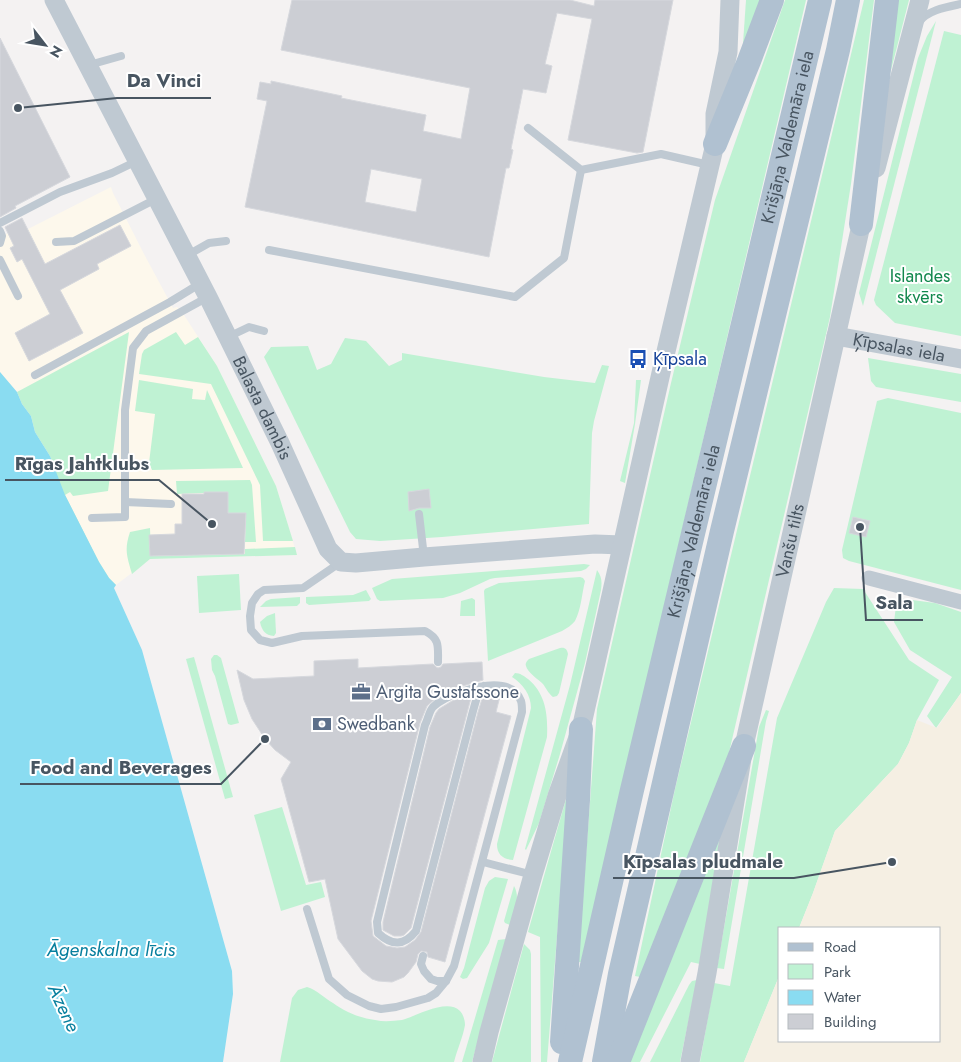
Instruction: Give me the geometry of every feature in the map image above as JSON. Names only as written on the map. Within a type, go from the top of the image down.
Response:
[{"type":"main road","points":[[712,154],[772,0]]},
{"type":"main road","name":"Krišjāņa Valdemāra iela","points":[[570,1062],[632,790],[820,0]]},
{"type":"main road","name":"Krišjāņa Valdemāra iela","points":[[604,1062],[620,974],[722,530],[838,50],[848,0]]},
{"type":"main road","points":[[861,224],[887,0]]},
{"type":"main road","points":[[561,1062],[581,729]]},
{"type":"main road","points":[[618,1062],[744,746]]},
{"type":"street","name":"Balasta dambis","points":[[54,0],[228,337],[280,443],[328,549],[341,562]]},
{"type":"street","points":[[482,1062],[533,875],[557,796],[581,729],[712,154],[715,114],[728,52],[730,0]]},
{"type":"street","name":"Vanšu tilts","points":[[690,1062],[707,973],[744,746],[861,224],[920,0]]},
{"type":"street","name":"Ķīpsalas iela","points":[[836,336],[961,359]]},
{"type":"street","points":[[341,562],[356,563],[595,544],[622,545]]},
{"type":"street","points":[[869,578],[961,602]]},
{"type":"lane","points":[[956,0],[961,4]]},
{"type":"lane","points":[[912,32],[923,18],[945,7],[961,4]]},
{"type":"lane","points":[[88,66],[121,56]]},
{"type":"lane","points":[[528,128],[581,170],[661,154],[712,154]]},
{"type":"lane","points":[[0,223],[60,192],[112,173],[137,161]]},
{"type":"lane","points":[[269,250],[514,297],[564,258],[581,170]]},
{"type":"lane","points":[[56,242],[74,242],[156,199]]},
{"type":"lane","points":[[0,231],[2,236],[0,243]]},
{"type":"lane","points":[[186,256],[209,243],[226,241]]},
{"type":"lane","points":[[0,260],[18,296]]},
{"type":"lane","points":[[35,375],[170,302],[204,290]]},
{"type":"lane","points":[[92,518],[125,517],[125,410],[133,348],[146,331],[204,290]]},
{"type":"lane","points":[[228,337],[249,327],[264,331]]},
{"type":"lane","points":[[125,502],[171,504]]},
{"type":"lane","points":[[419,514],[424,557]]},
{"type":"lane","points":[[341,562],[304,588],[264,590],[258,594],[252,602],[251,630],[260,640],[272,643],[302,636],[425,630],[433,635],[438,644],[438,662]]},
{"type":"lane","points":[[307,909],[329,978],[347,995],[368,1006],[381,1009],[396,1007],[428,998],[436,993],[446,981],[454,966],[522,712],[521,702],[517,695],[508,688],[497,684],[484,686],[472,688],[450,696],[432,708],[425,725],[377,922],[378,933],[386,940],[398,943],[410,939],[416,931],[473,711],[477,697],[484,686]]},
{"type":"lane","points":[[483,862],[533,875]]},
{"type":"lane","points":[[423,956],[421,964],[431,979],[446,981]]},
{"type":"shaded area","points":[[111,187],[173,308],[177,307],[182,312],[217,366],[276,486],[297,555],[150,559],[116,585],[99,562],[65,495],[17,392],[0,372],[0,237],[8,233],[28,229]]},
{"type":"green space","points":[[746,0],[763,0],[742,58]]},
{"type":"green space","points":[[785,0],[806,0],[581,962],[578,962],[597,709],[671,383],[715,200]]},
{"type":"green space","points":[[864,0],[874,0],[851,184],[830,317],[728,757],[640,977],[635,976],[675,789]]},
{"type":"green space","points":[[898,0],[909,0],[890,74]]},
{"type":"green space","points":[[936,21],[863,306],[859,293],[918,58],[927,36]]},
{"type":"green space","name":"Islandes skvērs","points":[[944,31],[961,35],[961,336],[895,323],[876,305],[874,300]]},
{"type":"green space","points":[[129,332],[108,491],[73,496],[70,492],[65,495],[99,562],[116,585],[86,587],[50,456],[35,432],[31,416],[22,404],[17,392]]},
{"type":"green space","points":[[176,332],[185,345],[198,337],[217,366],[276,486],[293,541],[263,541],[260,485],[211,384],[139,374],[144,350]]},
{"type":"green space","points":[[345,338],[366,341],[389,366],[402,360],[402,353],[544,377],[595,383],[602,365],[609,366],[592,433],[589,524],[380,541],[356,539],[350,532],[264,357],[271,347],[308,346],[317,370],[331,364]]},
{"type":"green space","points":[[868,358],[961,374],[961,402],[876,387],[871,381]]},
{"type":"green space","points":[[139,380],[193,389],[192,399],[205,400],[207,390],[243,468],[152,470],[149,463],[155,414],[135,411]]},
{"type":"green space","points":[[636,380],[641,380],[625,483],[620,481],[634,423]]},
{"type":"green space","points":[[888,398],[961,413],[961,590],[843,558],[842,550],[877,401]]},
{"type":"green space","points":[[250,480],[252,485],[256,542],[245,542],[246,513],[228,513],[228,492],[177,494],[176,481]]},
{"type":"green space","points":[[150,528],[151,556],[245,554],[245,549],[295,547],[297,555],[150,559],[132,574],[127,553],[130,532]]},
{"type":"green space","points":[[590,565],[581,571],[490,579],[460,593],[443,598],[380,601],[377,599],[372,588],[392,579]]},
{"type":"green space","points":[[597,570],[601,580],[601,590],[585,663],[539,823],[526,850],[570,685]]},
{"type":"green space","points":[[239,574],[241,610],[199,613],[197,576]]},
{"type":"green space","points":[[580,577],[585,581],[579,612],[572,624],[562,631],[488,661],[485,589],[499,583]]},
{"type":"green space","points":[[834,588],[863,589],[909,660],[939,680],[917,720],[909,743],[898,764],[835,831],[799,927],[778,927],[778,979],[744,1062],[700,1062],[714,983],[730,986],[777,718],[826,602]]},
{"type":"green space","points":[[366,590],[371,599],[369,601],[309,605],[306,603],[306,597],[353,595]]},
{"type":"green space","points":[[300,597],[300,603],[297,606],[260,607],[271,599]]},
{"type":"green space","points":[[472,598],[475,600],[475,616],[460,616],[461,601]]},
{"type":"green space","points":[[897,598],[935,603],[961,612],[961,693],[936,728],[927,716],[952,677],[910,650],[894,622]]},
{"type":"green space","points":[[275,613],[276,633],[274,636],[268,635],[264,632],[260,622],[267,616]]},
{"type":"green space","points":[[560,648],[566,649],[568,654],[559,693],[553,697],[543,684],[533,676],[526,664],[529,659]]},
{"type":"green space","points":[[214,655],[221,658],[239,723],[228,724],[212,670],[211,659]]},
{"type":"green space","points":[[194,657],[233,797],[225,799],[186,659]]},
{"type":"green space","points":[[515,673],[528,679],[539,691],[545,705],[547,737],[513,860],[501,856],[497,844],[531,708],[526,690],[512,677]]},
{"type":"green space","points":[[766,710],[769,711],[724,969],[717,968],[759,727]]},
{"type":"green space","points":[[566,799],[568,799],[547,1062],[541,1062],[540,937],[528,932]]},
{"type":"green space","points":[[282,807],[306,885],[321,882],[325,897],[281,911],[254,815]]},
{"type":"green space","points":[[717,842],[719,842],[700,964],[691,962],[640,1062],[630,1062]]},
{"type":"green space","points":[[495,877],[508,879],[489,943],[467,978],[463,979],[460,977],[485,888],[489,881]]},
{"type":"green space","points":[[514,886],[517,900],[510,925],[504,921]]},
{"type":"green space","points":[[506,939],[472,1062],[462,1062],[498,940]]},
{"type":"green space","points":[[524,944],[531,954],[531,1062],[492,1062]]},
{"type":"green space","points":[[697,980],[680,1062],[650,1062],[689,985],[692,981]]},
{"type":"green space","points":[[307,987],[348,1012],[378,1021],[402,1020],[440,1007],[454,1007],[462,1014],[465,1025],[454,1062],[280,1062],[292,998],[298,990]]},
{"type":"sand","points":[[961,693],[961,1062],[744,1062],[778,979],[778,1042],[941,1042],[941,927],[799,927],[835,831],[898,764],[909,743],[917,720],[937,728]]},
{"type":"water","name":"Āgenskalna līcis","points":[[0,372],[17,392],[22,404],[31,416],[35,432],[50,456],[65,495],[99,562],[116,585],[114,588],[142,650],[232,971],[233,994],[223,1062],[0,1062]]},
{"type":"building","points":[[292,0],[570,0],[594,6],[595,0],[673,0],[643,152],[637,153],[568,140],[592,19],[557,13],[545,64],[552,66],[546,93],[523,89],[511,149],[513,150],[509,168],[506,168],[489,257],[245,207],[267,101],[257,99],[260,82],[271,84],[271,81],[342,96],[341,98],[426,115],[423,131],[461,139],[470,88],[281,50]],"holes":[[[371,169],[422,179],[416,212],[365,202]]]},
{"type":"building","points":[[0,38],[70,177],[15,206],[16,208],[0,217]]},
{"type":"building","points":[[22,218],[45,264],[120,225],[131,246],[97,264],[99,269],[60,290],[83,333],[29,361],[15,333],[50,314],[22,259],[17,262],[10,248],[14,246],[5,227]]},
{"type":"building","points":[[429,489],[431,508],[419,508],[409,511],[408,492]]},
{"type":"building","points":[[204,492],[228,492],[228,513],[246,513],[244,554],[150,556],[149,535],[175,534],[175,524],[182,524],[182,494],[204,494]]},
{"type":"building","points":[[853,517],[870,521],[866,537],[849,533]]},
{"type":"building","points":[[358,659],[358,668],[433,664],[438,668],[443,664],[482,662],[483,680],[456,688],[436,698],[427,706],[420,723],[371,921],[373,936],[386,946],[405,947],[415,940],[421,932],[478,712],[486,693],[500,696],[496,712],[511,716],[445,962],[428,957],[427,952],[421,951],[408,973],[404,977],[392,982],[372,979],[362,971],[338,939],[325,879],[309,882],[281,779],[291,762],[275,750],[265,739],[252,719],[244,700],[237,670],[253,679],[314,676],[314,661]]},
{"type":"building","points":[[472,694],[411,928],[404,935],[394,936],[383,930],[383,922],[430,727],[439,709],[452,701]]},
{"type":"place","name":"Da Vinci","points":[[18,108]]},
{"type":"place","name":"Ķīpsala","points":[[638,359]]},
{"type":"place","name":"Rīgas Jahtklubs","points":[[212,524]]},
{"type":"place","name":"Sala","points":[[860,527]]},
{"type":"place","name":"Argita Gustafssone","points":[[361,692]]},
{"type":"place","name":"Swedbank","points":[[322,724]]},
{"type":"place","name":"Food and Beverages","points":[[265,739]]},
{"type":"place","name":"Ķīpsalas pludmale","points":[[892,862]]},
{"type":"water label","name":"Āzene","points":[[64,1008]]}]
